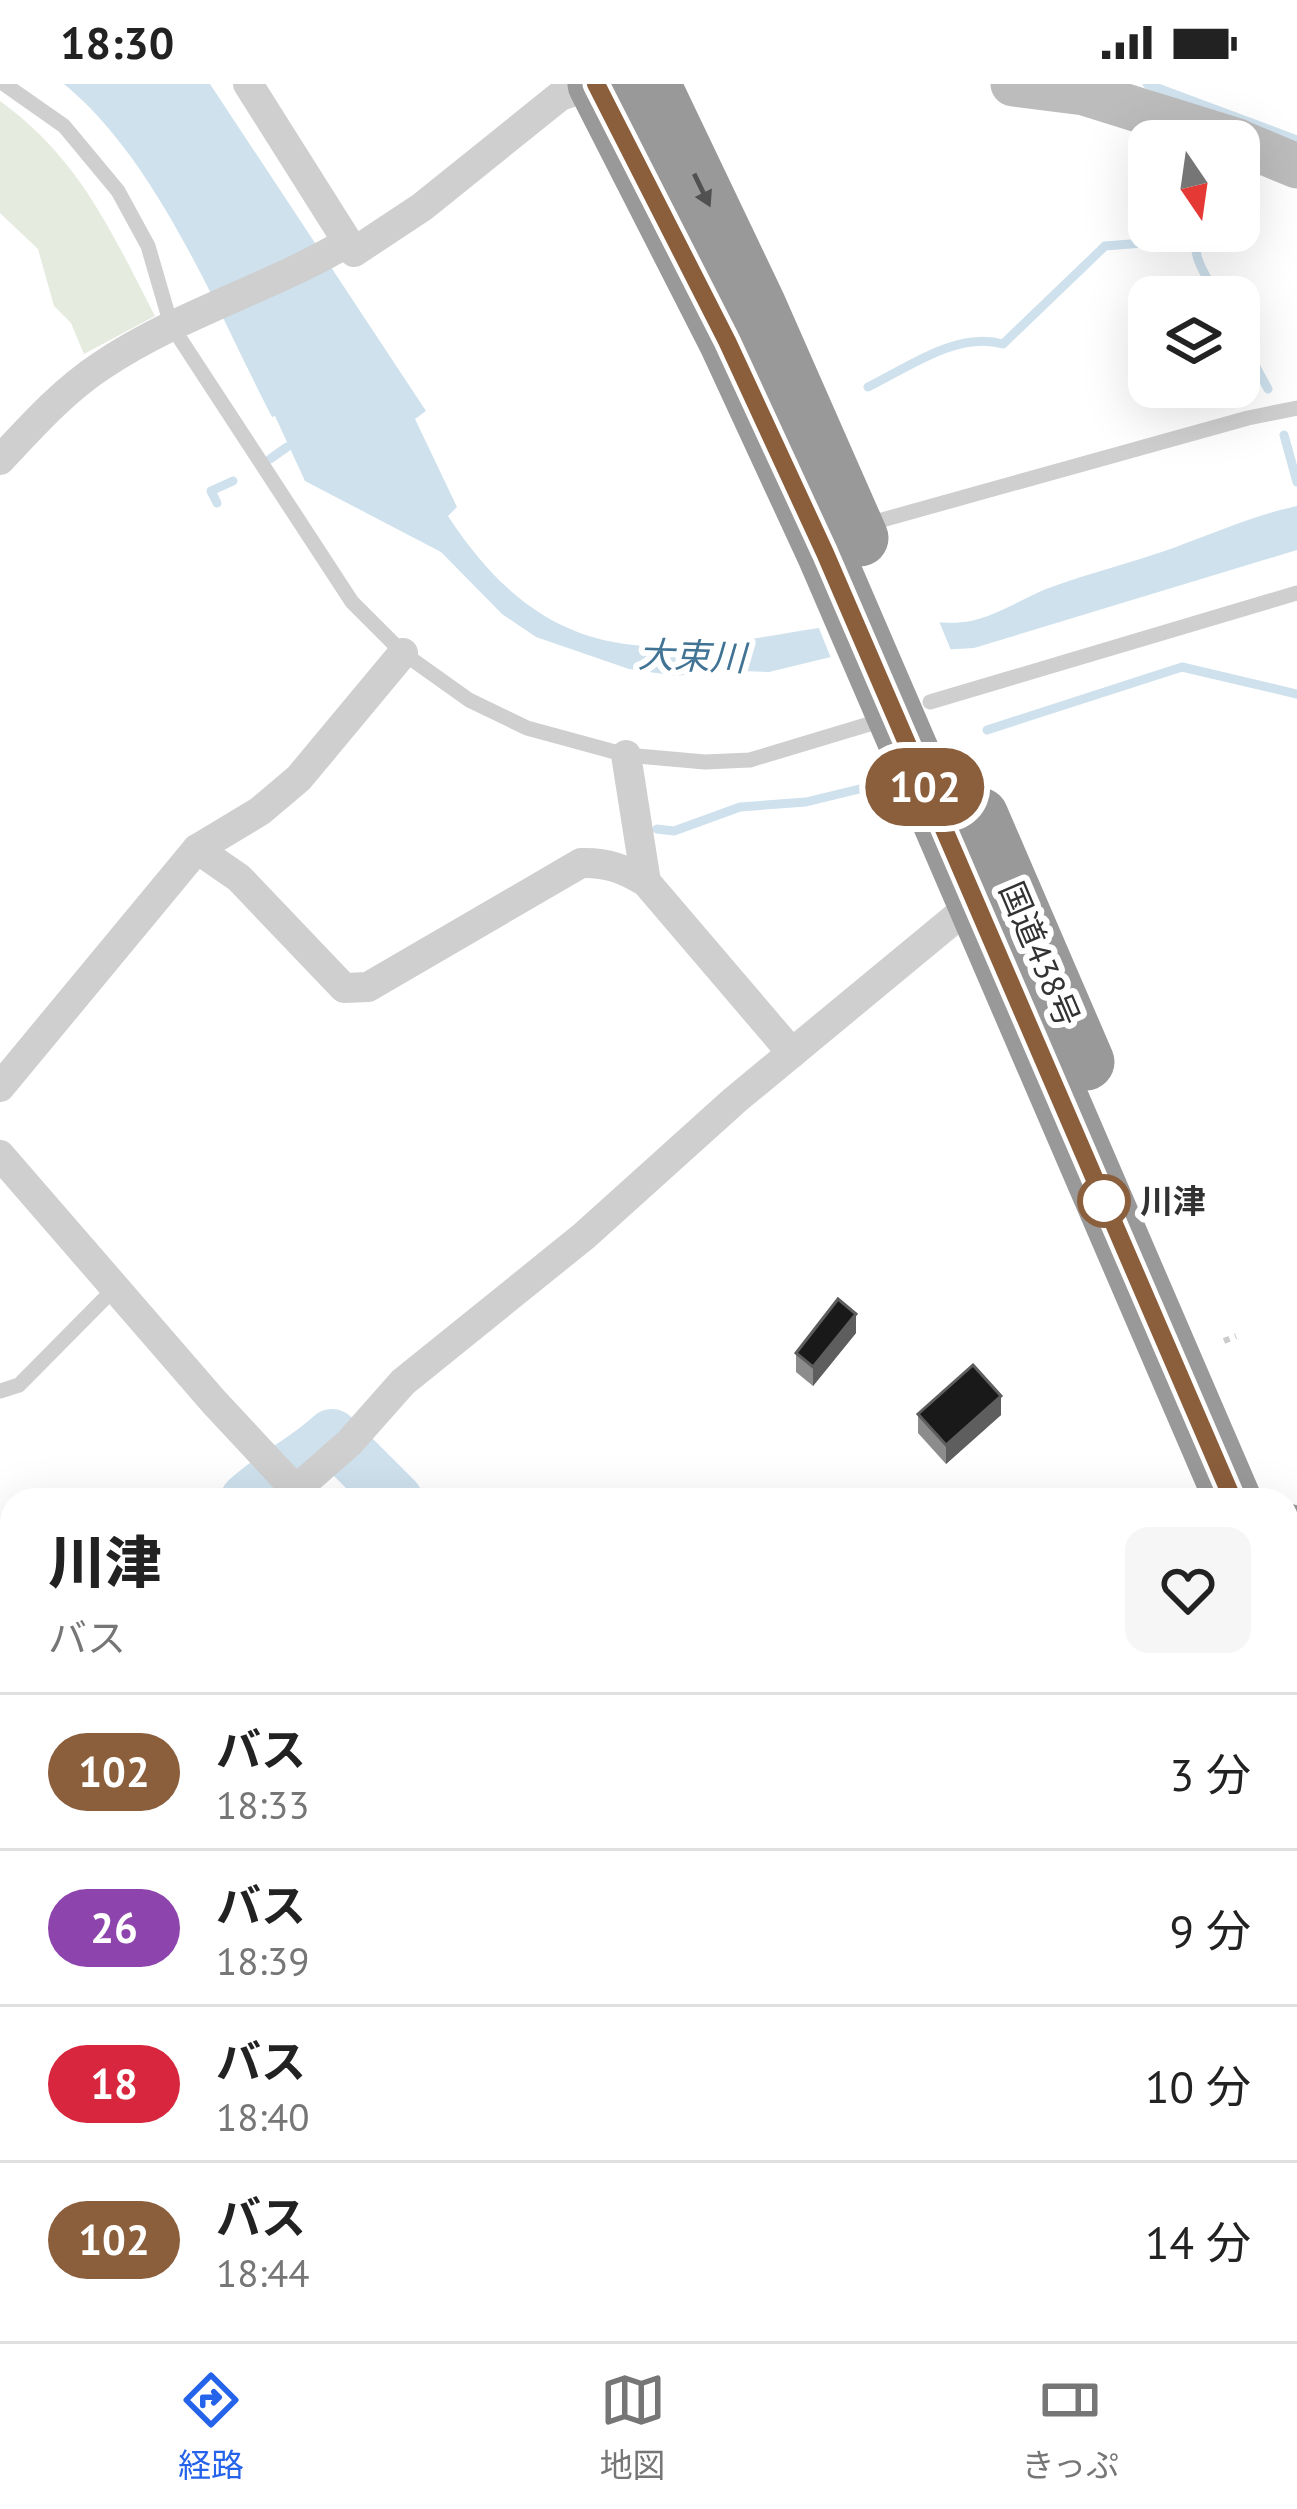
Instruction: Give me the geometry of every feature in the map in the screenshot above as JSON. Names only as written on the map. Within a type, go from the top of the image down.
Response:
[{"type":"highway","name":"国道438号","points":[[595,84],[727,341],[847,540]]},
{"type":"highway","name":"国道438号","points":[[652,84],[757,304],[910,704],[991,890],[1267,1488]]},
{"type":"highway","name":"国道438号","points":[[991,890],[1228,1488]]},
{"type":"main road","points":[[1013,84],[1084,93],[1171,120]]},
{"type":"main road","points":[[1260,150],[1297,166]]},
{"type":"street","points":[[248,84],[344,244],[354,252],[422,207],[560,96],[595,84]]},
{"type":"street","points":[[0,460],[98,368],[171,325],[344,244]]},
{"type":"street","points":[[0,1088],[197,849],[260,811],[299,778],[403,653]]},
{"type":"street","points":[[626,755],[646,882]]},
{"type":"street","points":[[197,849],[239,878],[344,988],[368,987],[581,863],[623,868],[646,882],[792,1053]]},
{"type":"street","points":[[0,1155],[285,1484],[344,1448],[403,1382],[584,1236],[792,1053],[991,890]]},
{"type":"lane","points":[[4,84],[64,126],[118,191],[148,246],[171,325],[352,602],[403,653],[469,700],[527,728],[626,755],[705,763],[751,760],[910,704],[1297,593]]},
{"type":"lane","points":[[847,540],[1248,418],[1297,408]]},
{"type":"lane","points":[[0,1391],[19,1384],[115,1288]]},
{"type":"path","points":[[1224,1341],[1236,1336]]},
{"type":"shaded area","points":[[0,101],[51,147],[91,198],[155,316],[84,354],[71,323],[54,306],[38,249],[0,213]]},
{"type":"water","name":"大束川","points":[[64,84],[210,84],[426,411],[415,419],[457,507],[448,516],[493,573],[539,612],[586,635],[636,645],[689,646],[883,619],[971,621],[1062,583],[1297,506],[1297,550],[974,648],[835,656],[769,672],[713,670],[677,676],[629,669],[536,637],[502,614],[441,552],[305,481],[156,195],[98,116]]},
{"type":"pier","points":[[885,612],[936,614],[953,655],[833,663],[816,621]]},
{"type":"building","points":[[838,1299],[856,1314],[813,1367],[796,1353]]},
{"type":"building","points":[[973,1365],[1001,1396],[946,1445],[918,1414]]},
{"type":"waterway","points":[[1147,84],[1297,140]]},
{"type":"waterway","points":[[868,387],[951,347],[968,342],[1003,344],[1105,246],[1128,244]]},
{"type":"waterway","points":[[1196,252],[1206,276]]},
{"type":"waterway","points":[[1260,374],[1268,389]]},
{"type":"waterway","points":[[1284,435],[1297,482]]},
{"type":"waterway","points":[[270,459],[287,447]]},
{"type":"waterway","points":[[217,503],[211,491],[233,481]]},
{"type":"waterway","points":[[987,730],[1182,667],[1297,694]]},
{"type":"waterway","points":[[657,829],[674,831],[740,807],[806,802],[884,783]]},
{"type":"waterway","points":[[262,1488],[332,1436],[384,1488]]},
{"type":"bus line","name":"102","points":[[596,84],[727,341],[825,553],[1228,1488]]},
{"type":"place","name":"川津","points":[[1104,1201]]}]
